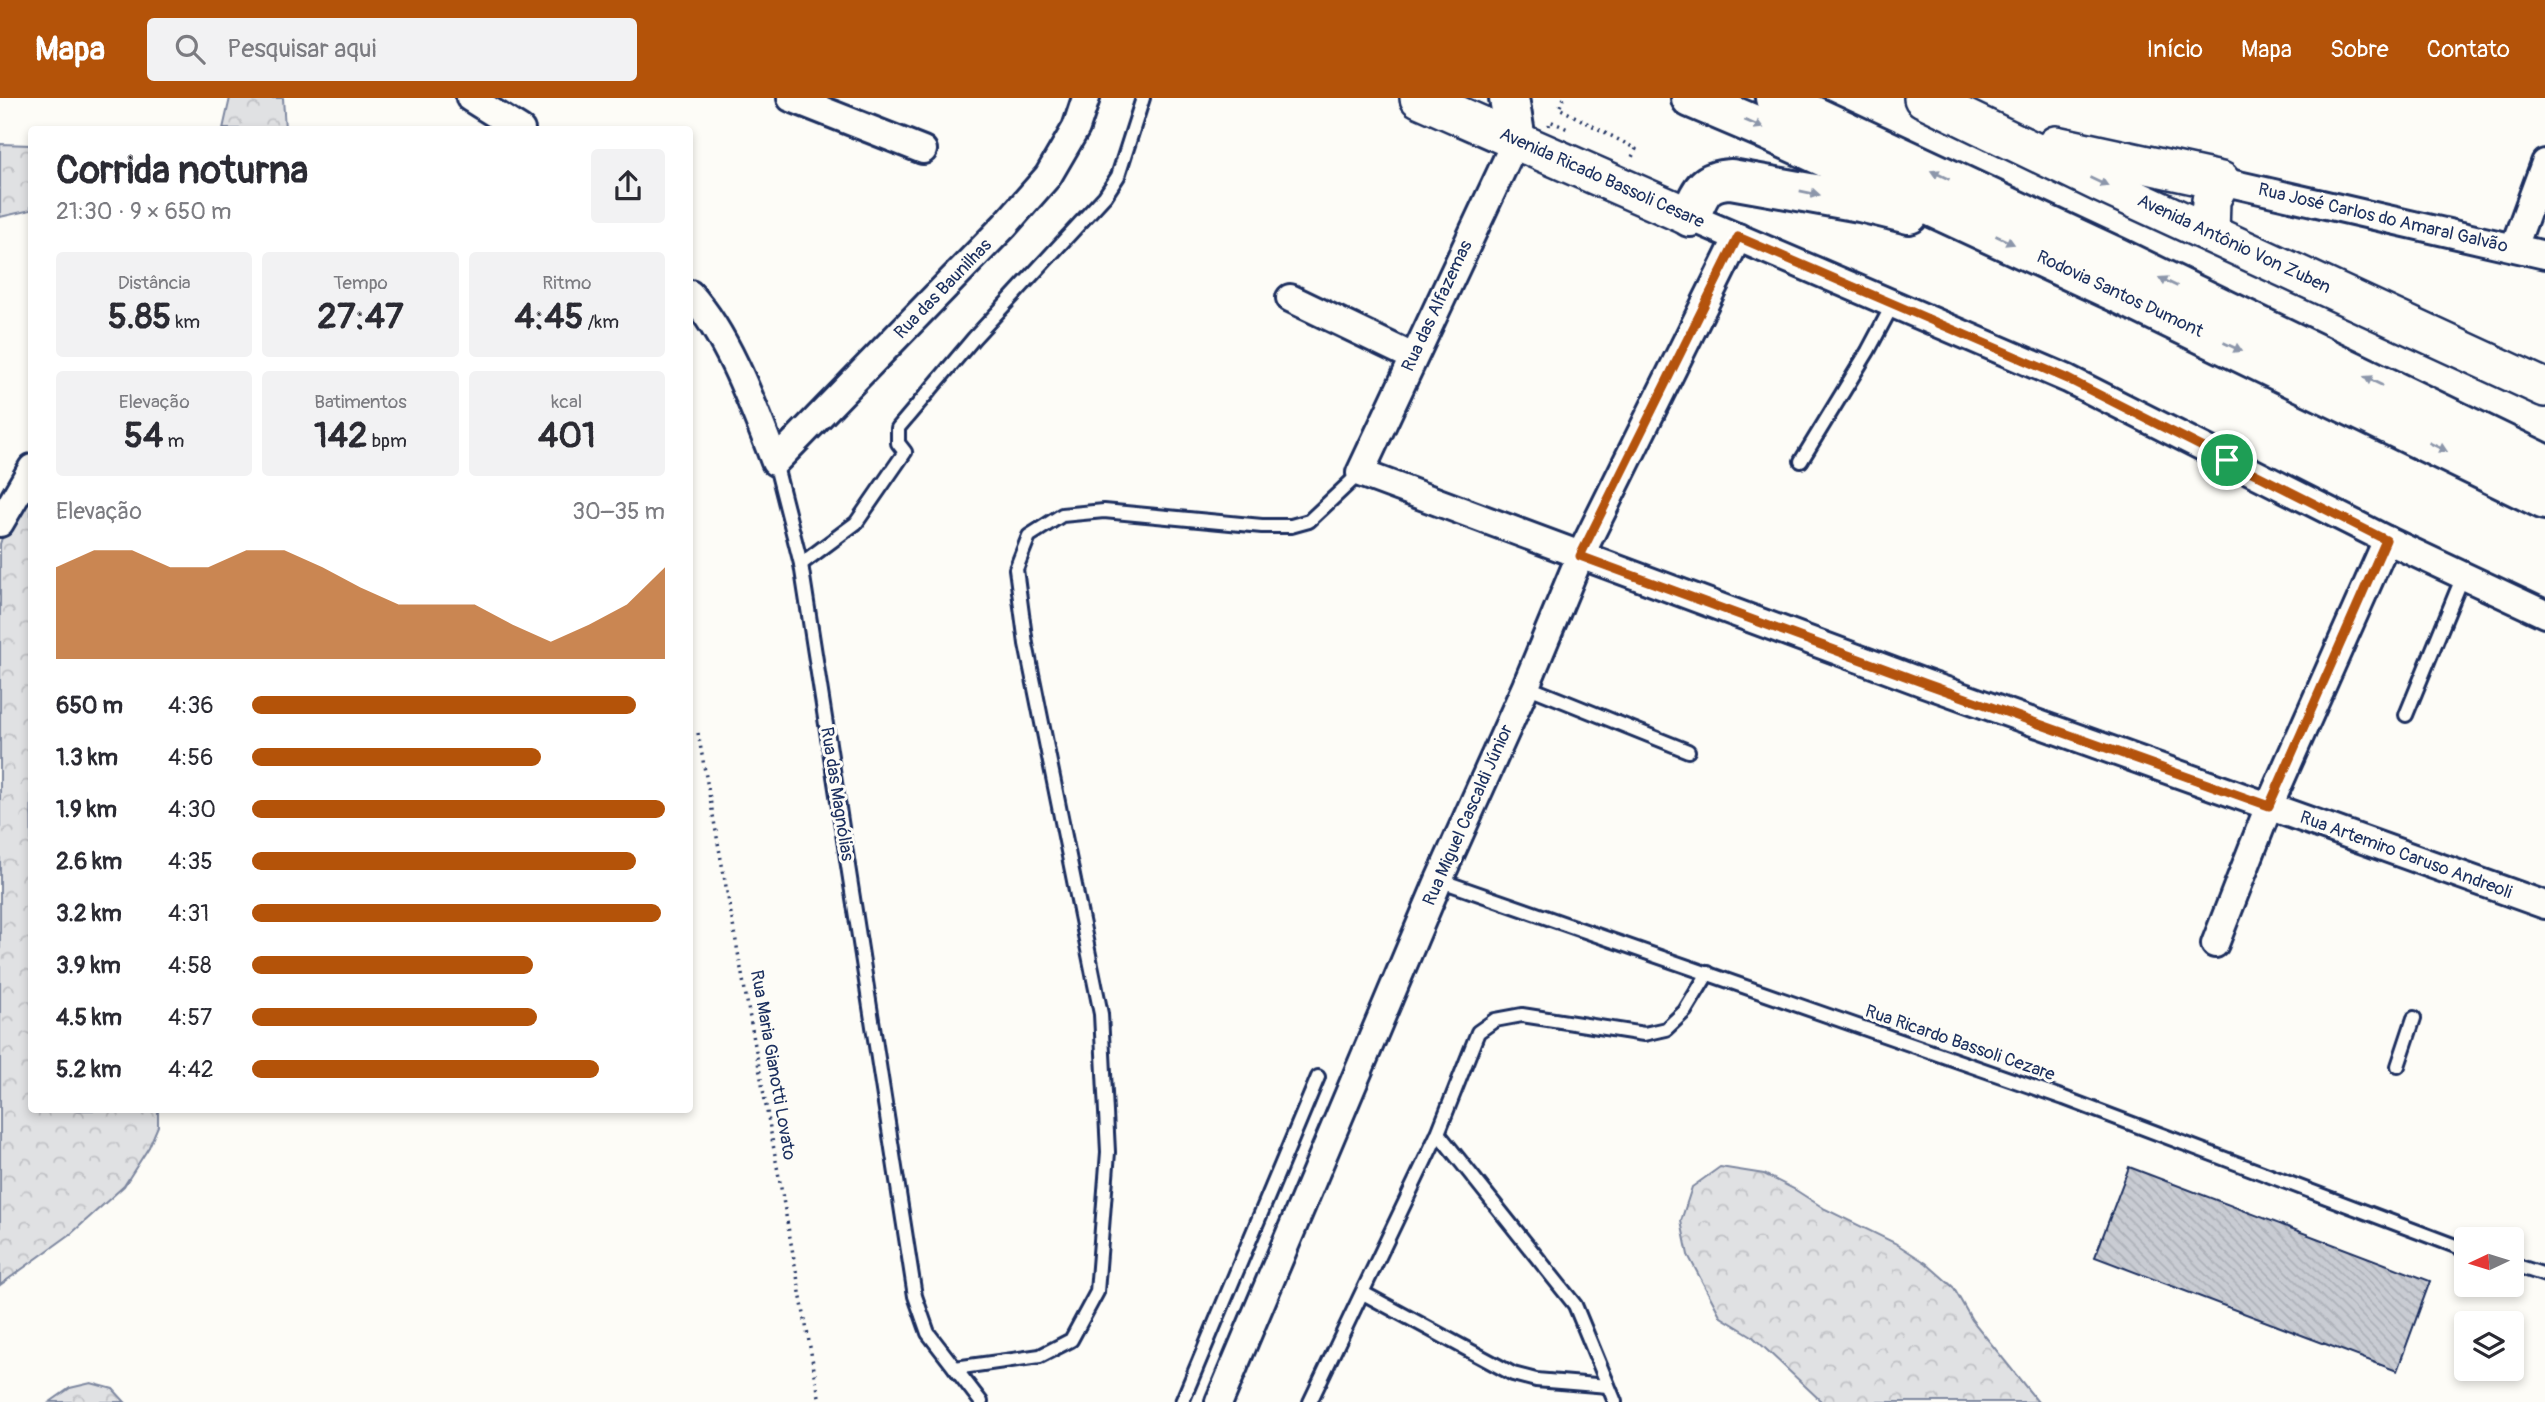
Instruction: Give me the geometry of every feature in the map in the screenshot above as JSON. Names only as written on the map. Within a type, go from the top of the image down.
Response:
[{"type":"highway","points":[[1509,98],[1545,141]]},
{"type":"highway","name":"Rodovia Santos Dumont","points":[[1691,98],[1969,223],[2263,361],[2545,500]]},
{"type":"highway","name":"Rodovia Santos Dumont","points":[[1775,98],[2116,257],[2545,464]]},
{"type":"highway","points":[[1690,217],[1705,186],[1717,180],[1731,179],[1969,223]]},
{"type":"street","points":[[470,98],[517,116]]},
{"type":"street","points":[[791,98],[923,150]]},
{"type":"street","name":"Rua das Baunilhas","points":[[775,462],[995,235],[1048,176],[1076,128],[1086,98]]},
{"type":"street","name":"Avenida Ricado Bassoli Cesare","points":[[1419,98],[1545,141],[1690,217],[2068,379],[2386,540],[2545,614]]},
{"type":"street","name":"Avenida Antônio Von Zuben","points":[[1923,98],[2545,388]]},
{"type":"street","name":"Rua José Carlos do Amaral Galvão","points":[[1993,131],[2545,255]]},
{"type":"street","name":"Rua das Alfazemas","points":[[1360,473],[1413,357],[1545,141]]},
{"type":"street","points":[[2514,247],[2545,163]]},
{"type":"street","points":[[2210,233],[2211,200],[2221,181]]},
{"type":"street","name":"Rua Miguel Cascaldi Júnior","points":[[1219,1402],[1439,880],[1526,686],[1580,556],[1738,237]]},
{"type":"street","name":"Rua das Magnólias","points":[[693,298],[728,351],[754,407],[775,462]]},
{"type":"street","points":[[1290,298],[1413,357]]},
{"type":"street","name":"Rua Artemiro Caruso Andreoli","points":[[1360,473],[1924,683],[2545,905]]},
{"type":"street","points":[[0,523],[28,475]]},
{"type":"street","points":[[2215,944],[2269,806],[2386,540]]},
{"type":"lane","points":[[801,564],[856,523],[905,452],[898,443],[898,428],[974,338],[1104,196],[1118,176],[1143,98]]},
{"type":"lane","points":[[1801,461],[1868,351],[1893,304]]},
{"type":"lane","name":"Rua das Magnólias","points":[[775,462],[801,564],[915,1296],[928,1333],[981,1402]]},
{"type":"lane","points":[[955,1368],[1040,1356],[1071,1340],[1097,1292],[1108,1152],[1101,1014],[1026,644],[1016,569],[1030,536],[1062,515],[1104,511],[1262,526],[1291,526],[1309,521],[1360,473]]},
{"type":"lane","points":[[2406,715],[2463,576]]},
{"type":"lane","points":[[1526,686],[1688,751]]},
{"type":"lane","name":"Rua Ricardo Bassoli Cezare","points":[[1439,880],[2064,1098],[2454,1245]]},
{"type":"lane","points":[[1310,1402],[1438,1133],[1478,1032],[1496,1020],[1521,1015],[1644,1034],[1666,1028],[1685,1011],[1708,973]]},
{"type":"lane","points":[[2398,1066],[2414,1018]]},
{"type":"lane","points":[[1182,1402],[1318,1077]]},
{"type":"lane","points":[[1438,1133],[1575,1305],[1615,1402]]},
{"type":"lane","points":[[2524,1268],[2545,1275]]},
{"type":"lane","points":[[1363,1293],[1513,1374],[1536,1380],[1608,1385]]},
{"type":"path","points":[[1563,98],[1559,108],[1636,149],[1632,160],[1620,154]]},
{"type":"path","points":[[1545,141],[1550,121],[1545,141]]},
{"type":"path","name":"Rua Maria Gianotti Lovato","points":[[698,733],[820,1402]]},
{"type":"green space","points":[[230,98],[283,98],[285,126],[224,126]]},
{"type":"green space","points":[[0,144],[28,145],[28,211],[0,217]]},
{"type":"green space","points":[[28,504],[28,1113],[158,1113],[158,1126],[149,1147],[124,1186],[72,1233],[0,1285],[0,544],[3,535]]},
{"type":"green space","points":[[1720,1167],[1764,1174],[1825,1209],[1895,1243],[1926,1263],[1953,1287],[1972,1320],[2038,1402],[1822,1402],[1752,1336],[1721,1317],[1688,1255],[1681,1221],[1692,1187]]},
{"type":"green space","points":[[91,1383],[113,1389],[125,1402],[50,1402],[70,1388]]},
{"type":"building","points":[[2129,1167],[2430,1281],[2397,1371],[2095,1257]]},
{"type":"route","points":[[1738,237],[2068,379],[2227,460],[2386,540],[2269,806],[1580,556],[1738,237]]}]
